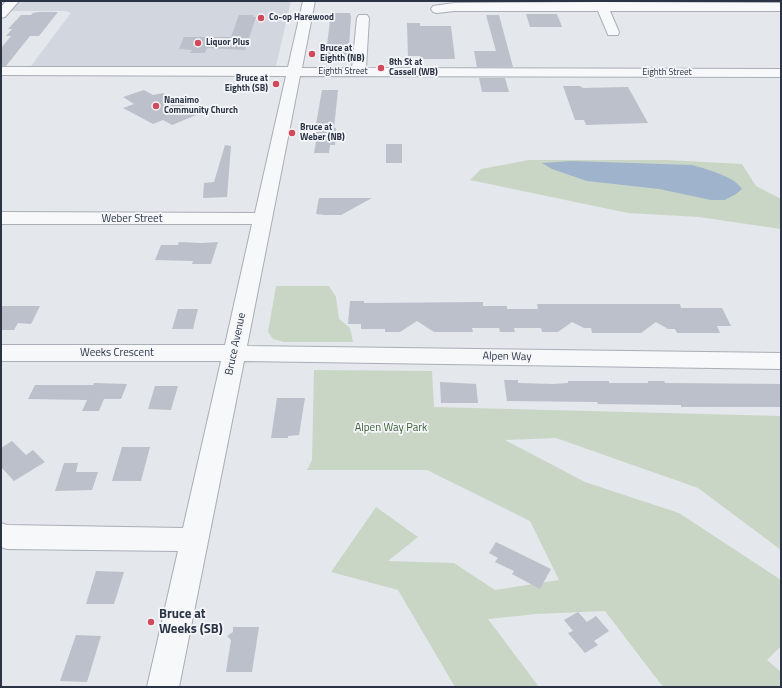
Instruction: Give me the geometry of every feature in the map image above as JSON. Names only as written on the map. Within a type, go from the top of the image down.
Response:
[{"type":"street","name":"Bruce Avenue","points":[[163,687],[309,1]]},
{"type":"street","points":[[437,9],[454,6],[575,4],[602,6],[781,7]]},
{"type":"street","points":[[602,6],[613,32]]},
{"type":"street","points":[[359,72],[363,18]]},
{"type":"street","name":"Eighth Street","points":[[1,71],[781,73]]},
{"type":"street","name":"Weber Street","points":[[1,218],[262,219]]},
{"type":"street","name":"Weeks Crescent","points":[[1,353],[234,353]]},
{"type":"street","name":"Alpen Way","points":[[234,353],[781,361]]},
{"type":"street","points":[[1,535],[7,537],[194,540]]},
{"type":"shaded area","points":[[16,1],[291,1],[276,66],[31,66],[71,13],[66,11],[7,11]]},
{"type":"green space","points":[[529,160],[667,160],[742,164],[756,186],[781,199],[781,229],[699,217],[628,213],[470,180],[481,169]]},
{"type":"green space","points":[[276,286],[329,286],[336,297],[339,319],[350,328],[353,342],[284,342],[273,339],[268,332]]},
{"type":"green space","name":"Alpen Way Park","points":[[314,370],[432,371],[434,407],[781,416],[781,550],[698,488],[556,438],[505,440],[585,482],[679,513],[781,580],[781,646],[767,660],[781,672],[781,687],[663,687],[605,611],[536,614],[488,619],[539,687],[455,687],[398,590],[331,572],[376,507],[418,537],[388,561],[454,563],[495,590],[559,580],[530,521],[427,470],[307,470],[312,460]]},
{"type":"water","points":[[572,161],[692,165],[712,171],[733,180],[742,189],[725,200],[711,200],[659,189],[587,181],[552,169],[542,163]]},
{"type":"building","points":[[39,12],[58,12],[39,36],[30,36],[6,66],[1,66],[1,48],[11,36],[6,36],[12,29],[8,29],[21,15],[31,15]]},
{"type":"building","points":[[331,13],[350,13],[348,61],[325,61]]},
{"type":"building","points":[[526,14],[557,14],[562,27],[530,27]]},
{"type":"building","name":"Liquor Plus","points":[[239,15],[254,15],[253,17],[256,17],[245,50],[207,48],[205,53],[190,53],[192,50],[179,49],[184,37],[231,37]]},
{"type":"building","points":[[486,15],[499,15],[513,67],[477,67],[474,51],[496,51]]},
{"type":"building","points":[[407,23],[420,23],[420,26],[451,26],[455,59],[420,59],[420,56],[408,56]]},
{"type":"building","points":[[479,78],[505,78],[509,92],[482,92]]},
{"type":"building","points":[[563,86],[580,86],[583,88],[628,87],[648,123],[586,125],[584,120],[575,120]]},
{"type":"building","name":"Nanaimo Community Church","points":[[144,90],[153,95],[163,93],[199,114],[172,125],[163,120],[153,124],[123,108],[134,104],[123,97]]},
{"type":"building","points":[[322,90],[338,90],[334,128],[336,128],[335,145],[330,145],[329,153],[314,153],[317,136],[314,136]]},
{"type":"building","points":[[386,144],[402,144],[402,163],[386,163]]},
{"type":"building","points":[[225,145],[231,146],[227,197],[203,198],[204,183],[214,182]]},
{"type":"building","points":[[319,198],[372,198],[341,215],[325,215],[316,214]]},
{"type":"building","points":[[179,242],[218,242],[211,264],[192,264],[193,261],[155,260],[161,245],[178,245]]},
{"type":"building","points":[[350,301],[364,301],[364,303],[483,302],[483,306],[507,306],[507,309],[538,309],[537,304],[680,304],[681,308],[722,308],[731,326],[717,326],[720,333],[677,333],[675,329],[668,329],[656,322],[641,333],[592,333],[591,328],[584,328],[572,322],[558,332],[542,332],[541,328],[514,328],[515,332],[500,332],[499,328],[472,328],[473,332],[434,332],[417,321],[400,332],[385,332],[385,329],[361,329],[361,324],[348,324]]},
{"type":"building","points":[[1,306],[40,306],[31,324],[18,323],[14,330],[1,330]]},
{"type":"building","points":[[178,309],[198,309],[193,329],[172,329]]},
{"type":"building","points":[[504,380],[518,380],[518,383],[553,384],[568,383],[568,381],[648,383],[648,381],[664,381],[665,383],[781,384],[781,407],[681,407],[681,405],[598,404],[597,402],[507,401]]},
{"type":"building","points":[[440,382],[476,384],[478,403],[441,403]]},
{"type":"building","points":[[94,383],[127,384],[121,399],[104,399],[99,411],[82,411],[87,400],[28,399],[35,385],[93,385]]},
{"type":"building","points":[[155,386],[178,386],[171,410],[148,409]]},
{"type":"building","points":[[277,398],[305,398],[299,435],[288,436],[288,438],[271,438]]},
{"type":"building","points":[[12,441],[26,455],[33,450],[45,462],[14,481],[1,467],[1,448]]},
{"type":"building","points":[[122,447],[150,447],[141,481],[112,481]]},
{"type":"building","points":[[64,463],[78,463],[76,472],[98,472],[92,490],[55,491]]},
{"type":"building","points":[[496,542],[551,569],[540,589],[512,574],[514,571],[495,562],[498,558],[489,553]]},
{"type":"building","points":[[96,571],[124,572],[114,604],[86,604]]},
{"type":"building","points":[[578,612],[587,622],[596,616],[609,631],[594,641],[598,645],[585,653],[568,633],[573,631],[564,620]]},
{"type":"building","points":[[233,627],[259,627],[252,672],[226,672],[231,640],[227,636],[233,632]]},
{"type":"building","points":[[76,635],[101,636],[87,682],[60,681]]},
{"type":"place","name":"Co-op Harewood","points":[[261,18]]},
{"type":"place","name":"Liquor Plus","points":[[198,43]]},
{"type":"place","name":"Bruce at Eighth (NB)","points":[[312,54]]},
{"type":"place","name":"8th St at Cassell (WB)","points":[[381,68]]},
{"type":"place","name":"Bruce at Eighth (SB)","points":[[276,84]]},
{"type":"place","name":"Nanaimo Community Church","points":[[156,106]]},
{"type":"place","name":"Bruce at Weber (NB)","points":[[292,133]]},
{"type":"place","name":"Bruce at Weeks (SB)","points":[[151,622]]}]
